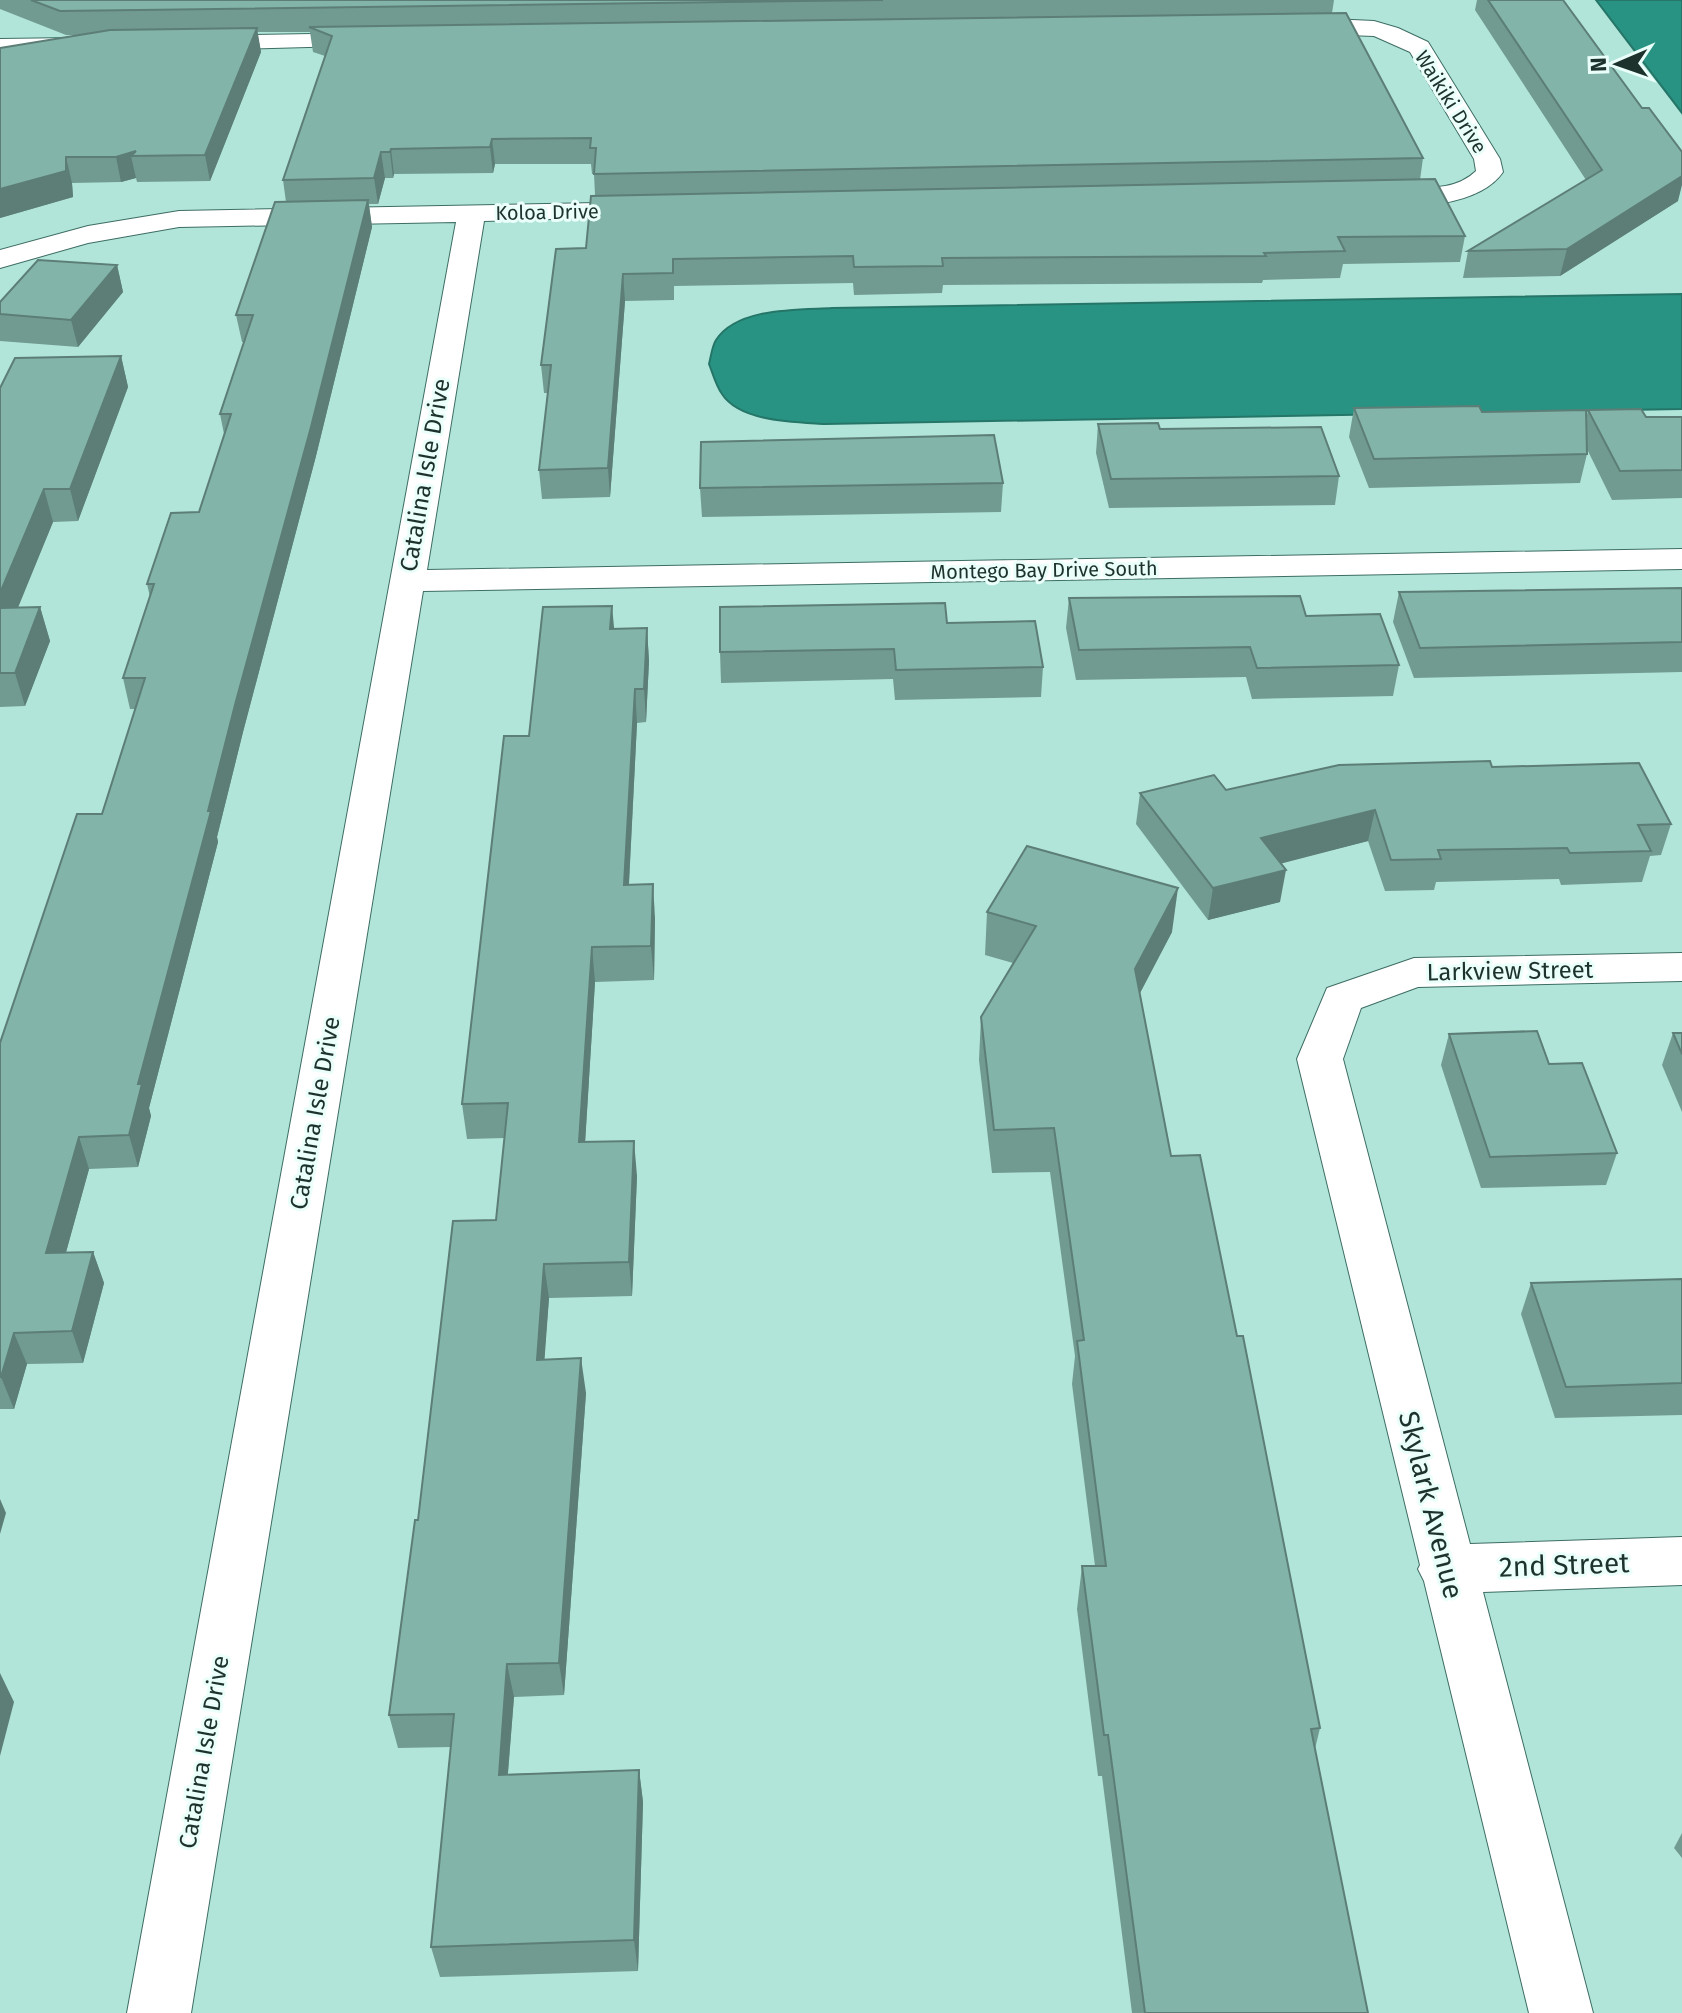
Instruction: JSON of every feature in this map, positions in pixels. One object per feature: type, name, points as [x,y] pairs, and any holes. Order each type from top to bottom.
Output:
[{"type":"street","name":"Waikiki Drive","points":[[1277,26],[1364,27],[1406,38],[1419,47],[1487,159],[1490,172],[1481,184],[1456,193],[1359,197]]},
{"type":"street","points":[[176,43],[399,40]]},
{"type":"street","points":[[0,46],[96,44]]},
{"type":"street","name":"Koloa Drive","points":[[0,259],[67,238],[131,224],[179,219],[677,210]]},
{"type":"street","name":"Catalina Isle Drive","points":[[159,2013],[471,214]]},
{"type":"street","name":"Montego Bay Drive South","points":[[407,581],[1682,559]]},
{"type":"street","name":"Larkview Street","points":[[1343,999],[1414,973],[1682,967]]},
{"type":"street","name":"Skylark Avenue","points":[[1343,999],[1320,1059],[1446,1569],[1561,2013]]},
{"type":"street","name":"2nd Street","points":[[1446,1569],[1682,1561]]},
{"type":"shaded area","points":[[1596,0],[1682,0],[1682,113]]},
{"type":"shaded area","points":[[1682,294],[1682,409],[825,424],[769,419],[741,410],[722,394],[709,364],[715,342],[726,329],[753,316],[786,310]]},
{"type":"building","points":[[31,0],[883,0],[60,11]]},
{"type":"building","points":[[1488,0],[1563,0],[1642,108],[1649,108],[1682,152],[1682,176],[1567,249],[1468,251],[1602,170]]},
{"type":"building","points":[[1346,13],[1423,158],[594,174],[596,148],[590,148],[591,138],[492,139],[490,147],[391,149],[390,152],[381,152],[374,178],[283,180],[332,36],[309,27]]},
{"type":"building","points":[[257,28],[205,155],[131,156],[136,151],[116,157],[66,157],[66,171],[0,189],[0,48],[110,30]]},
{"type":"building","points":[[1435,179],[1465,236],[1338,237],[1345,251],[1264,253],[1266,256],[942,258],[943,266],[854,267],[853,256],[673,259],[673,273],[623,274],[608,468],[539,470],[551,365],[541,365],[556,249],[586,248],[591,196]]},
{"type":"building","points":[[368,200],[138,1084],[142,1084],[129,1135],[79,1137],[46,1253],[93,1252],[72,1331],[14,1333],[0,1377],[0,1043],[77,814],[102,814],[145,678],[123,678],[154,584],[147,584],[171,513],[199,512],[231,414],[220,414],[253,315],[236,315],[275,202]]},
{"type":"building","points":[[38,260],[117,265],[71,320],[0,314],[0,302]]},
{"type":"building","points":[[121,356],[70,489],[44,489],[0,593],[0,388],[15,358]]},
{"type":"building","points":[[1479,406],[1482,412],[1586,410],[1587,454],[1374,459],[1354,408]]},
{"type":"building","points":[[1641,409],[1646,417],[1682,417],[1682,470],[1620,471],[1588,410]]},
{"type":"building","points":[[1158,423],[1160,429],[1321,427],[1339,476],[1111,479],[1098,424]]},
{"type":"building","points":[[994,435],[1003,483],[700,488],[701,442]]},
{"type":"building","points":[[1682,588],[1682,642],[1420,648],[1399,592]]},
{"type":"building","points":[[1300,596],[1306,616],[1380,614],[1399,665],[1257,668],[1250,647],[1079,650],[1069,598]]},
{"type":"building","points":[[945,603],[947,623],[1035,621],[1043,667],[896,670],[894,649],[720,652],[720,607]]},
{"type":"building","points":[[612,606],[610,629],[647,628],[644,689],[635,689],[624,885],[653,884],[651,946],[592,947],[579,1142],[634,1141],[629,1262],[544,1264],[537,1360],[581,1358],[559,1663],[507,1664],[499,1775],[639,1770],[634,1940],[431,1947],[454,1714],[389,1715],[415,1520],[418,1520],[453,1221],[496,1220],[508,1103],[462,1104],[504,736],[529,736],[543,607]]},
{"type":"building","points":[[40,607],[15,673],[0,673],[0,608]]},
{"type":"building","points":[[1490,761],[1492,767],[1639,763],[1671,824],[1638,825],[1651,851],[1570,853],[1567,848],[1438,850],[1441,859],[1391,860],[1375,810],[1261,838],[1286,870],[1213,888],[1140,793],[1214,775],[1226,790],[1339,765]]},
{"type":"building","points":[[1027,846],[1178,888],[1135,969],[1171,1156],[1200,1155],[1237,1336],[1243,1336],[1320,1728],[1311,1729],[1368,2013],[1145,2013],[1082,1566],[1106,1566],[1077,1341],[1084,1340],[1054,1128],[994,1130],[981,1017],[1036,926],[987,912]]},
{"type":"building","points":[[1537,1031],[1549,1064],[1582,1063],[1617,1153],[1490,1157],[1449,1034]]},
{"type":"building","points":[[1673,1033],[1682,1033],[1682,1054]]},
{"type":"building","points":[[1682,1279],[1682,1383],[1566,1387],[1531,1283]]}]
